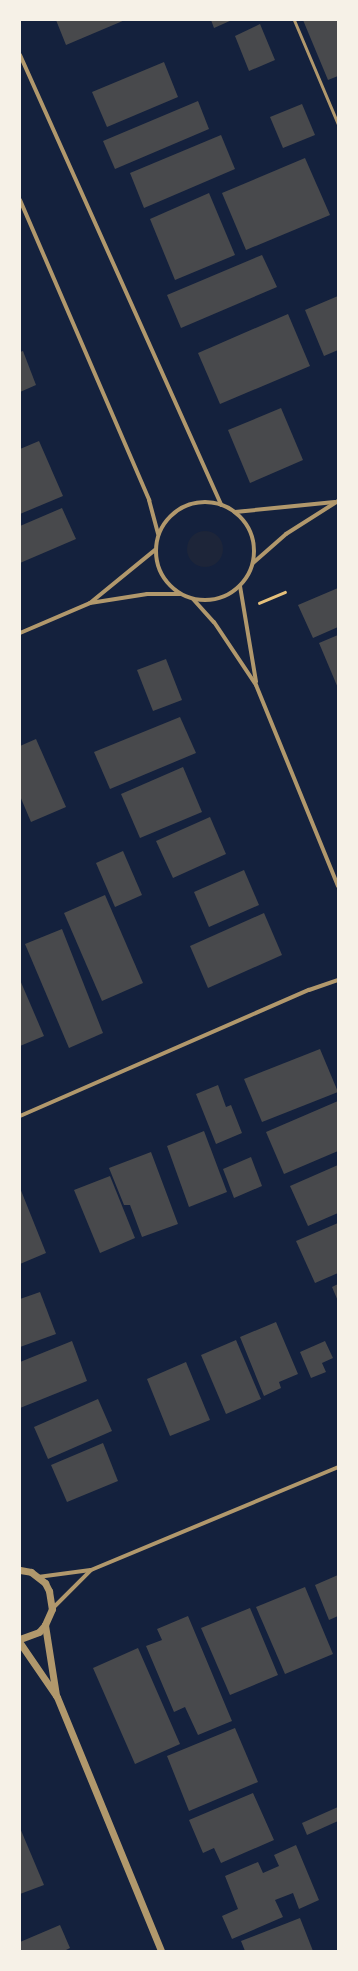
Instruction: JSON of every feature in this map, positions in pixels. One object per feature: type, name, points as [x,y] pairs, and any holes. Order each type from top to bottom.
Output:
[{"type":"street","points":[[20,55],[221,505]]},
{"type":"street","points":[[20,200],[149,500],[158,534]]},
{"type":"street","points":[[196,502],[209,502],[221,505],[235,512],[245,522],[251,535],[254,549],[253,563],[248,575],[240,586],[231,594],[219,599],[193,599],[180,594],[167,583],[158,567],[155,550],[158,534],[164,522],[173,513],[184,506],[196,502]]},
{"type":"street","points":[[235,512],[338,502]]},
{"type":"street","points":[[253,563],[286,534],[338,502]]},
{"type":"street","points":[[90,603],[155,550]]},
{"type":"street","points":[[240,586],[256,684]]},
{"type":"street","points":[[20,633],[90,603],[147,594],[180,594]]},
{"type":"street","points":[[193,599],[214,622],[256,684],[338,886]]},
{"type":"street","points":[[20,1116],[309,990],[338,980]]},
{"type":"street","points":[[38,1577],[91,1570],[338,1467]]},
{"type":"street","points":[[21,1569],[38,1577],[49,1591],[52,1609]]},
{"type":"street","points":[[20,1640],[39,1632],[45,1625],[52,1609],[91,1570]]},
{"type":"street","points":[[45,1625],[57,1697]]},
{"type":"street","points":[[20,1643],[57,1697],[161,1951]]},
{"type":"lane","points":[[294,20],[338,124]]},
{"type":"path","points":[[244,610],[285,592]]},
{"type":"shaded area","points":[[209,531],[218,536],[222,542],[222,556],[218,562],[209,567],[201,567],[192,562],[188,556],[187,545],[192,536],[198,532]]},
{"type":"building","points":[[56,20],[125,20],[66,45]]},
{"type":"building","points":[[211,20],[232,20],[214,28]]},
{"type":"building","points":[[303,20],[338,20],[338,76],[328,80]]},
{"type":"building","points":[[260,24],[275,60],[249,71],[235,36]]},
{"type":"building","points":[[164,62],[178,97],[107,127],[92,92]]},
{"type":"building","points":[[198,101],[209,129],[115,169],[103,141]]},
{"type":"building","points":[[302,104],[315,135],[283,148],[270,117]]},
{"type":"building","points":[[221,135],[235,169],[144,208],[130,173]]},
{"type":"building","points":[[305,158],[330,215],[246,250],[222,193]]},
{"type":"building","points":[[209,193],[235,255],[175,280],[150,219]]},
{"type":"building","points":[[262,255],[277,287],[181,328],[167,295]]},
{"type":"building","points":[[338,296],[338,350],[324,356],[305,310]]},
{"type":"building","points":[[288,314],[310,366],[220,404],[198,353]]},
{"type":"building","points":[[23,351],[36,385],[20,392],[20,352]]},
{"type":"building","points":[[281,408],[303,460],[250,483],[228,430]]},
{"type":"building","points":[[39,441],[63,496],[20,514],[20,449]]},
{"type":"building","points":[[62,508],[76,539],[20,563],[20,526]]},
{"type":"building","points":[[338,588],[338,627],[313,638],[298,605]]},
{"type":"building","points":[[338,635],[338,688],[319,643]]},
{"type":"building","points":[[166,659],[182,700],[153,711],[137,670]]},
{"type":"building","points":[[180,717],[196,753],[110,789],[94,752]]},
{"type":"building","points":[[36,739],[66,807],[31,822],[20,796],[20,746]]},
{"type":"building","points":[[183,767],[202,812],[140,838],[121,794]]},
{"type":"building","points":[[210,817],[226,854],[173,878],[156,841]]},
{"type":"building","points":[[123,851],[142,895],[115,907],[96,863]]},
{"type":"building","points":[[244,870],[259,905],[209,927],[194,892]]},
{"type":"building","points":[[105,895],[143,983],[102,1001],[64,913]]},
{"type":"building","points":[[264,913],[282,955],[208,988],[190,946]]},
{"type":"building","points":[[62,929],[103,1033],[69,1048],[25,944]]},
{"type":"building","points":[[20,980],[44,1036],[20,1046]]},
{"type":"building","points":[[320,1049],[338,1092],[262,1122],[244,1079]]},
{"type":"building","points":[[218,1085],[226,1107],[231,1105],[242,1133],[216,1144],[196,1094]]},
{"type":"building","points":[[338,1101],[338,1151],[284,1174],[266,1132]]},
{"type":"building","points":[[204,1131],[227,1192],[189,1207],[167,1146]]},
{"type":"building","points":[[151,1152],[178,1224],[142,1237],[130,1205],[124,1205],[109,1168]]},
{"type":"building","points":[[251,1157],[262,1186],[234,1198],[223,1169]]},
{"type":"building","points":[[338,1165],[338,1213],[308,1226],[290,1186]]},
{"type":"building","points":[[110,1176],[135,1238],[100,1253],[74,1190]]},
{"type":"building","points":[[20,1188],[46,1253],[20,1264]]},
{"type":"building","points":[[338,1223],[338,1273],[315,1283],[296,1241]]},
{"type":"building","points":[[338,1284],[338,1301],[332,1287]]},
{"type":"building","points":[[40,1292],[56,1334],[20,1347],[20,1299]]},
{"type":"building","points":[[276,1322],[298,1374],[279,1382],[281,1388],[264,1396],[240,1337]]},
{"type":"building","points":[[236,1340],[261,1399],[226,1414],[201,1355]]},
{"type":"building","points":[[72,1341],[87,1381],[20,1408],[20,1362]]},
{"type":"building","points":[[325,1341],[333,1358],[322,1363],[326,1372],[311,1378],[300,1352]]},
{"type":"building","points":[[186,1362],[210,1420],[170,1436],[147,1379]]},
{"type":"building","points":[[98,1399],[112,1431],[48,1459],[34,1427]]},
{"type":"building","points":[[103,1443],[118,1481],[67,1502],[51,1465]]},
{"type":"building","points":[[338,1575],[338,1616],[329,1620],[315,1585]]},
{"type":"building","points":[[305,1587],[333,1654],[285,1674],[256,1607]]},
{"type":"building","points":[[250,1608],[278,1675],[230,1695],[201,1628]]},
{"type":"building","points":[[188,1616],[232,1721],[198,1735],[185,1707],[174,1712],[146,1646],[162,1640],[157,1629]]},
{"type":"building","points":[[138,1648],[180,1744],[135,1764],[93,1668]]},
{"type":"building","points":[[235,1728],[258,1782],[189,1811],[167,1756]]},
{"type":"building","points":[[253,1793],[274,1840],[221,1863],[214,1848],[203,1853],[189,1820]]},
{"type":"building","points":[[338,1807],[338,1821],[307,1835],[302,1823]]},
{"type":"building","points":[[20,1828],[44,1885],[20,1894]]},
{"type":"building","points":[[296,1845],[319,1900],[299,1909],[293,1893],[275,1900],[283,1917],[232,1939],[222,1916],[238,1909],[225,1876],[258,1862],[263,1873],[279,1866],[274,1855]]},
{"type":"building","points":[[300,1918],[313,1951],[245,1951],[241,1941]]},
{"type":"building","points":[[60,1925],[70,1948],[64,1951],[20,1951],[20,1942]]}]
